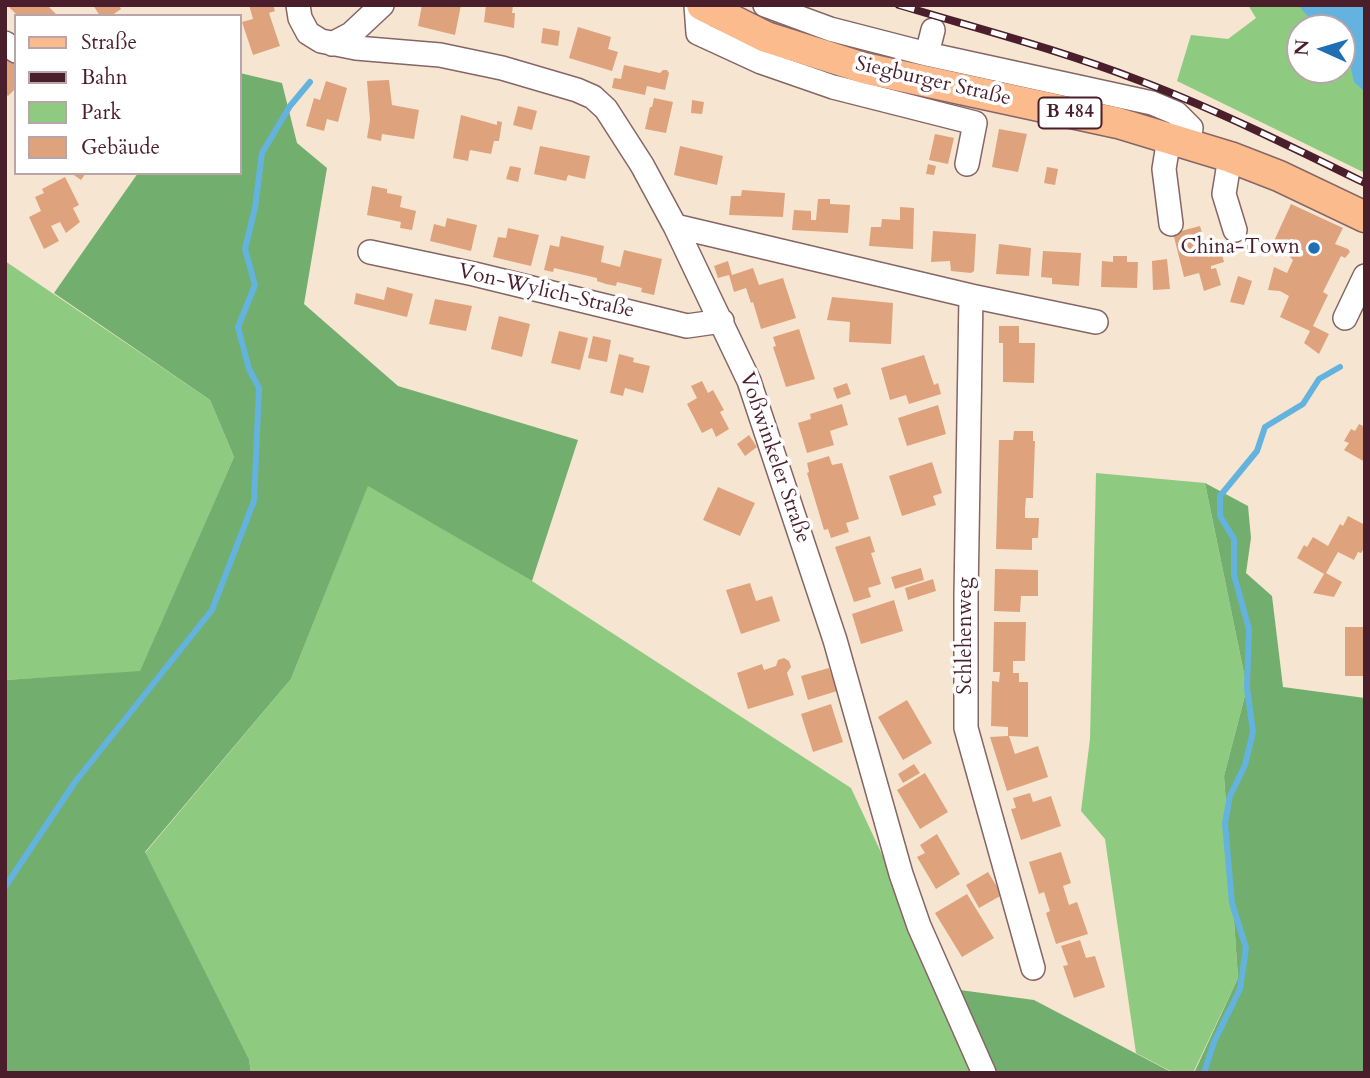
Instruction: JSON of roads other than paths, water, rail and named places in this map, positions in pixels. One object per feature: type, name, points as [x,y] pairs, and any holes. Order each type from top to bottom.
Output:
[{"type":"main road","name":"Siegburger Straße","points":[[702,5],[766,37],[864,68],[1118,123],[1230,157],[1279,176],[1365,218]]},
{"type":"street","points":[[298,5],[300,19],[308,33],[332,44],[351,34],[382,5]]},
{"type":"street","points":[[696,5],[698,33],[761,62],[833,87],[975,123],[967,164]]},
{"type":"street","points":[[765,5],[830,30],[1152,103],[1177,113],[1191,128],[1179,141],[1164,169],[1171,224]]},
{"type":"street","points":[[927,54],[933,30]]},
{"type":"street","name":"Voßwinkeler Straße","points":[[332,44],[440,55],[502,68],[593,97],[606,109],[642,165],[675,226],[749,380],[835,640],[897,863],[914,914],[984,1073]]},
{"type":"street","points":[[1230,157],[1224,194],[1235,230]]},
{"type":"street","points":[[675,226],[971,296],[1096,322]]},
{"type":"street","name":"Von-Wylich-Straße","points":[[370,251],[687,326],[722,321]]},
{"type":"street","points":[[1345,318],[1365,276]]},
{"type":"street","name":"Schlehenweg","points":[[971,296],[966,728],[1033,968]]},
{"type":"water","points":[[1298,5],[1365,7],[1365,92],[1356,84],[1356,14],[1306,14]]},
{"type":"waterway","points":[[5,887],[75,782],[212,610],[254,501],[259,388],[249,369],[238,327],[255,285],[245,249],[255,208],[262,153],[290,106],[310,82]]},
{"type":"waterway","points":[[1204,1073],[1214,1042],[1240,989],[1246,948],[1232,903],[1225,823],[1230,796],[1245,765],[1253,732],[1247,688],[1249,629],[1234,575],[1234,539],[1220,516],[1220,496],[1257,451],[1265,427],[1303,404],[1319,379],[1340,367]]},
{"type":"railway","points":[[899,5],[1049,49],[1167,91],[1365,183]]},
{"type":"place","name":"China-Town","points":[[1314,248]]}]
